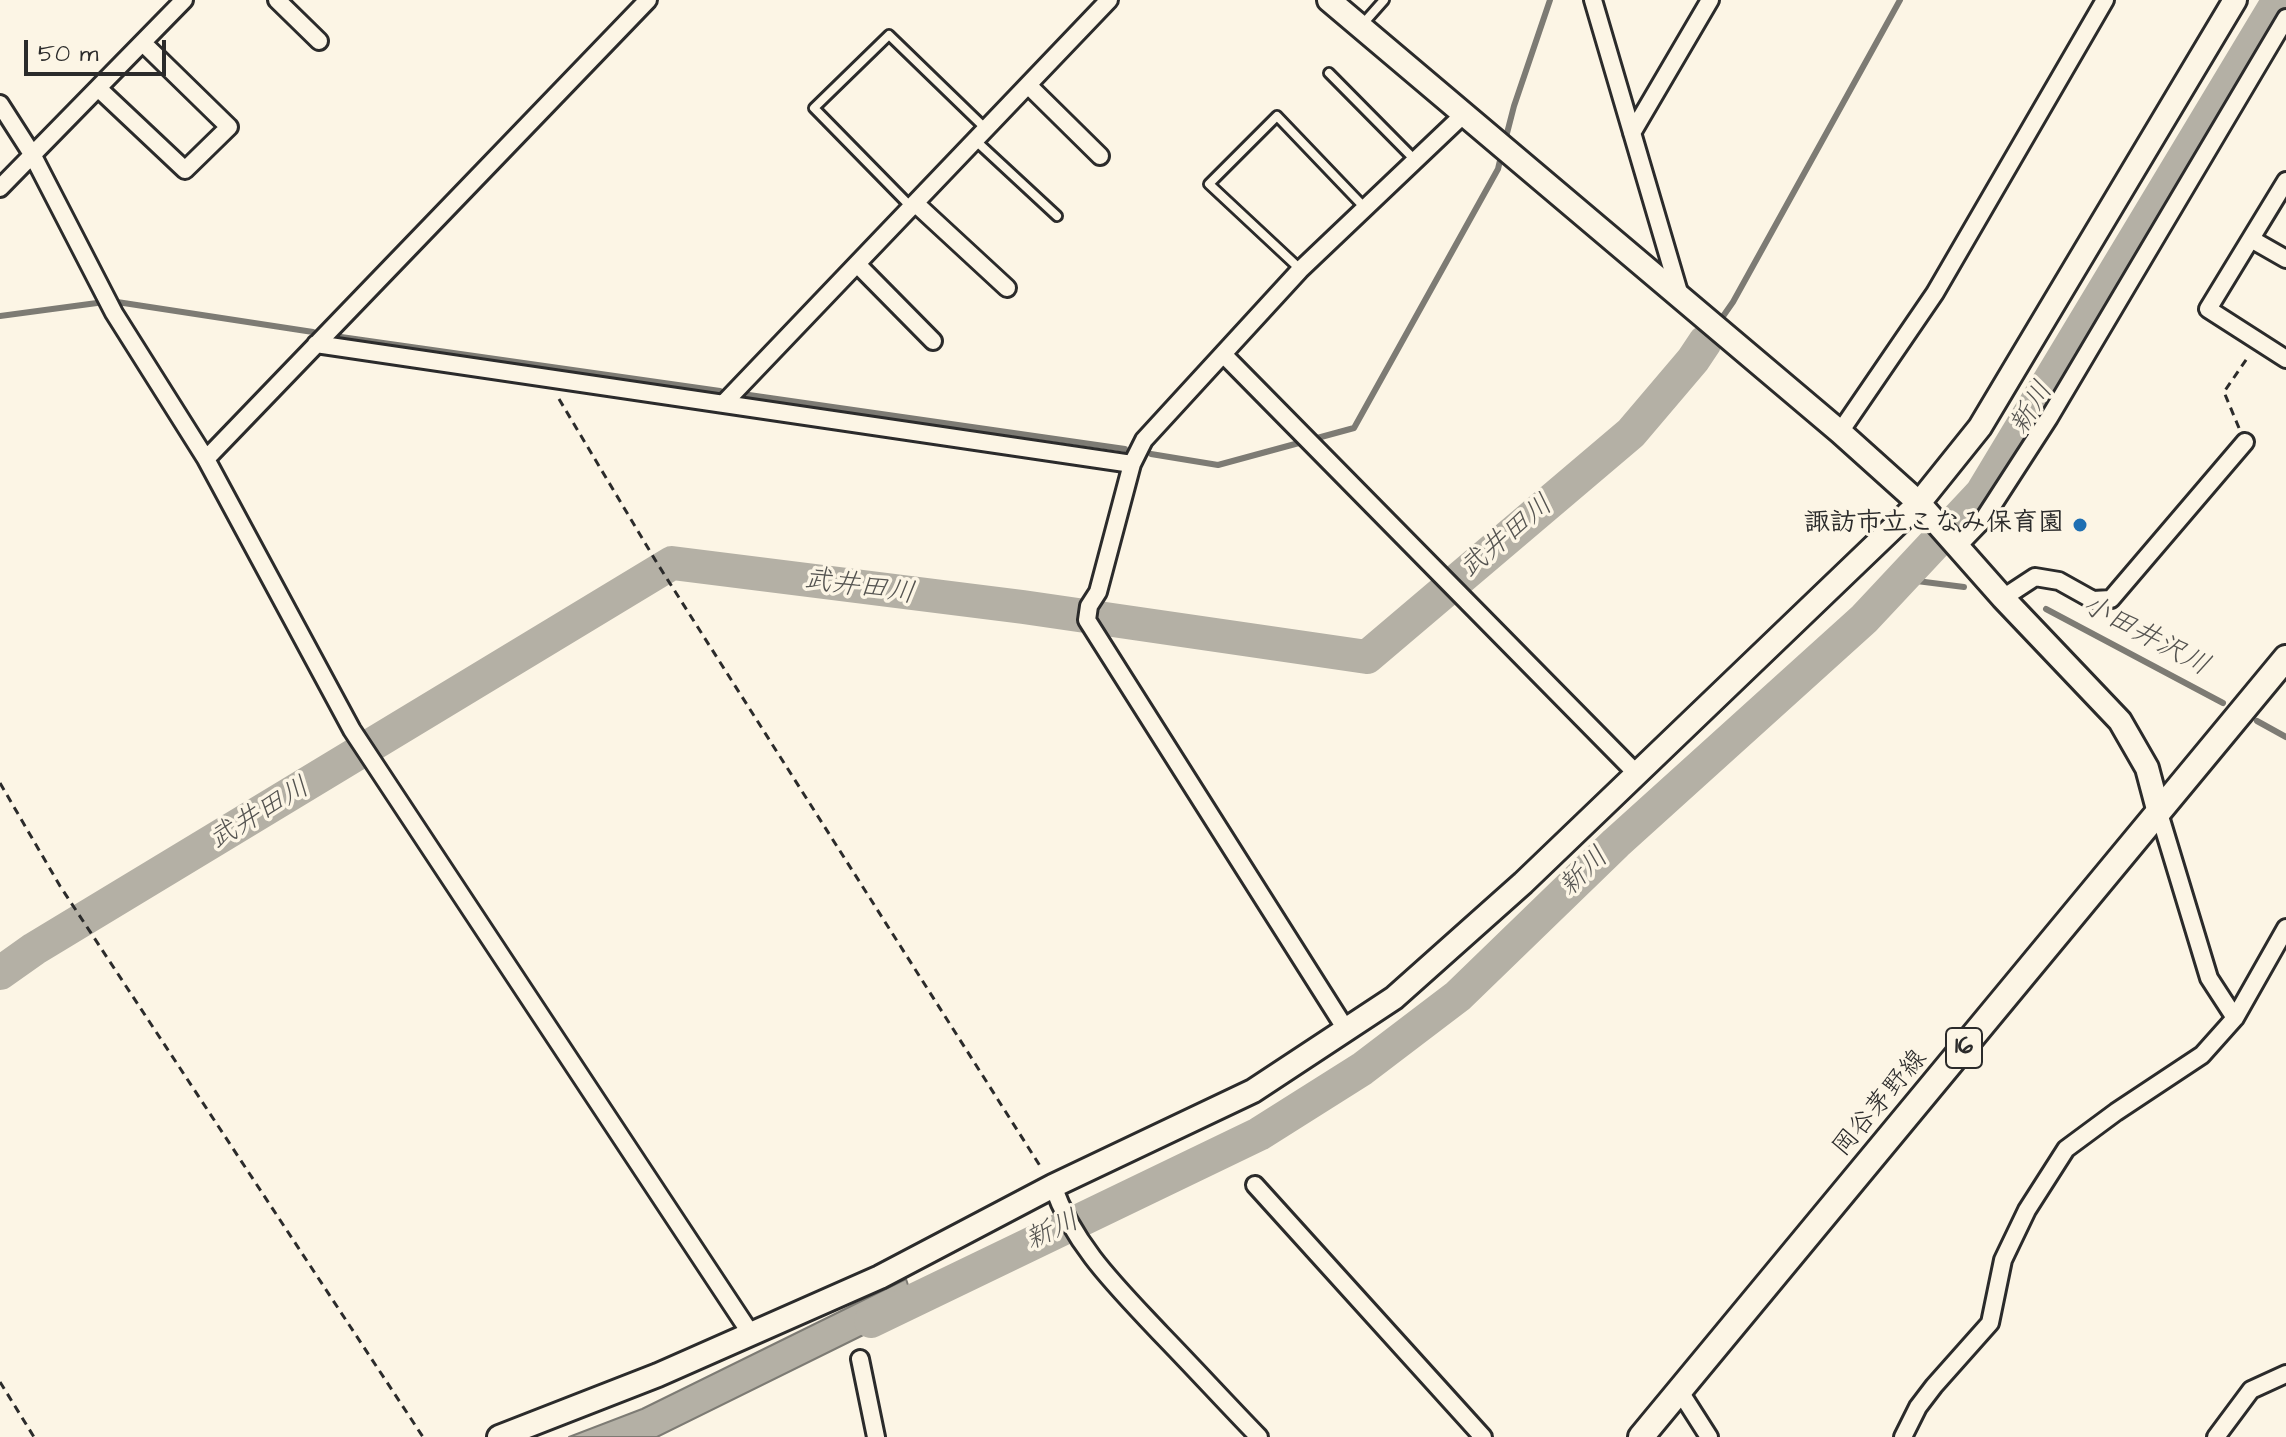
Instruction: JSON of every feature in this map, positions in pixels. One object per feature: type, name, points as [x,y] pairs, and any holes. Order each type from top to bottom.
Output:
[{"type":"main road","name":"岡谷茅野線","points":[[1641,1437],[2286,658]]},
{"type":"street","points":[[0,188],[184,0]]},
{"type":"street","points":[[277,0],[319,41]]},
{"type":"street","points":[[206,459],[648,0]]},
{"type":"street","points":[[723,404],[1109,0]]},
{"type":"street","points":[[1329,0],[1840,432],[1919,503],[2003,598],[2120,721],[2147,768],[2209,978],[2235,1018]]},
{"type":"street","points":[[1593,0],[1682,300]]},
{"type":"street","points":[[1632,133],[1710,0]]},
{"type":"street","points":[[1840,432],[1935,293],[2105,0]]},
{"type":"street","points":[[499,1437],[658,1375],[880,1277],[1053,1186],[1253,1091],[1394,998],[1523,883],[1919,503],[1980,427],[2235,0]]},
{"type":"street","points":[[1956,544],[1983,520],[2049,418],[2286,18]]},
{"type":"street","points":[[99,89],[185,170],[229,127],[143,43]]},
{"type":"street","points":[[1028,85],[1100,156]]},
{"type":"street","points":[[0,104],[32,154],[114,313],[206,459],[352,730],[751,1334]]},
{"type":"street","points":[[1347,1031],[1088,613],[1098,592],[1132,464],[1144,440],[1300,270],[1463,115]]},
{"type":"street","points":[[2286,181],[2208,309],[2286,359]]},
{"type":"street","points":[[913,205],[1007,288]]},
{"type":"street","points":[[2251,239],[2286,259]]},
{"type":"street","points":[[857,264],[933,341]]},
{"type":"street","points":[[316,344],[1132,464]]},
{"type":"street","points":[[1224,355],[1636,773]]},
{"type":"street","points":[[2003,598],[2035,577],[2059,581],[2093,600],[2111,599],[2245,442]]},
{"type":"street","points":[[1903,1437],[1918,1407],[1990,1323],[2003,1260],[2027,1210],[2066,1149],[2202,1055],[2235,1018],[2286,928]]},
{"type":"street","points":[[1255,1185],[1483,1437]]},
{"type":"street","points":[[1053,1186],[1061,1210],[1078,1240],[1118,1289],[1259,1437]]},
{"type":"street","points":[[860,1359],[876,1437]]},
{"type":"street","points":[[2216,1437],[2251,1390],[2286,1374]]},
{"type":"street","points":[[1679,1390],[1709,1437]]},
{"type":"lane","points":[[1360,26],[1384,0]]},
{"type":"lane","points":[[913,205],[814,108],[889,35],[1057,216]]},
{"type":"lane","points":[[1329,73],[1416,160]]},
{"type":"lane","points":[[1300,270],[1209,184],[1277,116],[1365,208]]},
{"type":"path","points":[[2245,442],[2224,392],[2258,342]]},
{"type":"path","points":[[547,379],[657,563],[1053,1186]]},
{"type":"path","points":[[0,783],[60,886],[423,1437]]},
{"type":"path","points":[[0,1382],[34,1437]]},
{"type":"shaded area","points":[[906,1279],[916,1309],[657,1437],[569,1437],[642,1409]]},
{"type":"waterway","points":[[1505,141],[1550,0]]},
{"type":"waterway","points":[[1705,342],[1733,302],[1900,0]]},
{"type":"waterway","name":"新川","points":[[871,1321],[1259,1134],[1362,1069],[1458,996],[1616,843],[1864,619],[1982,493],[2279,0]]},
{"type":"waterway","points":[[1151,454],[1218,465],[1354,428],[1498,169],[1502,152]]},
{"type":"waterway","points":[[117,302],[313,332]]},
{"type":"waterway","points":[[0,316],[97,303]]},
{"type":"waterway","points":[[341,337],[720,391]]},
{"type":"waterway","name":"武井田川","points":[[0,973],[34,949],[672,563],[1023,607],[1367,657],[1631,433],[1705,342]]},
{"type":"waterway","points":[[749,395],[1125,449]]},
{"type":"waterway","name":"小田井沢川","points":[[1901,579],[1964,587]]},
{"type":"waterway","name":"小田井沢川","points":[[2046,609],[2223,703]]},
{"type":"waterway","name":"小田井沢川","points":[[2257,721],[2286,737]]},
{"type":"place","name":"諏訪市立こなみ保育園","points":[[2080,525]]}]
